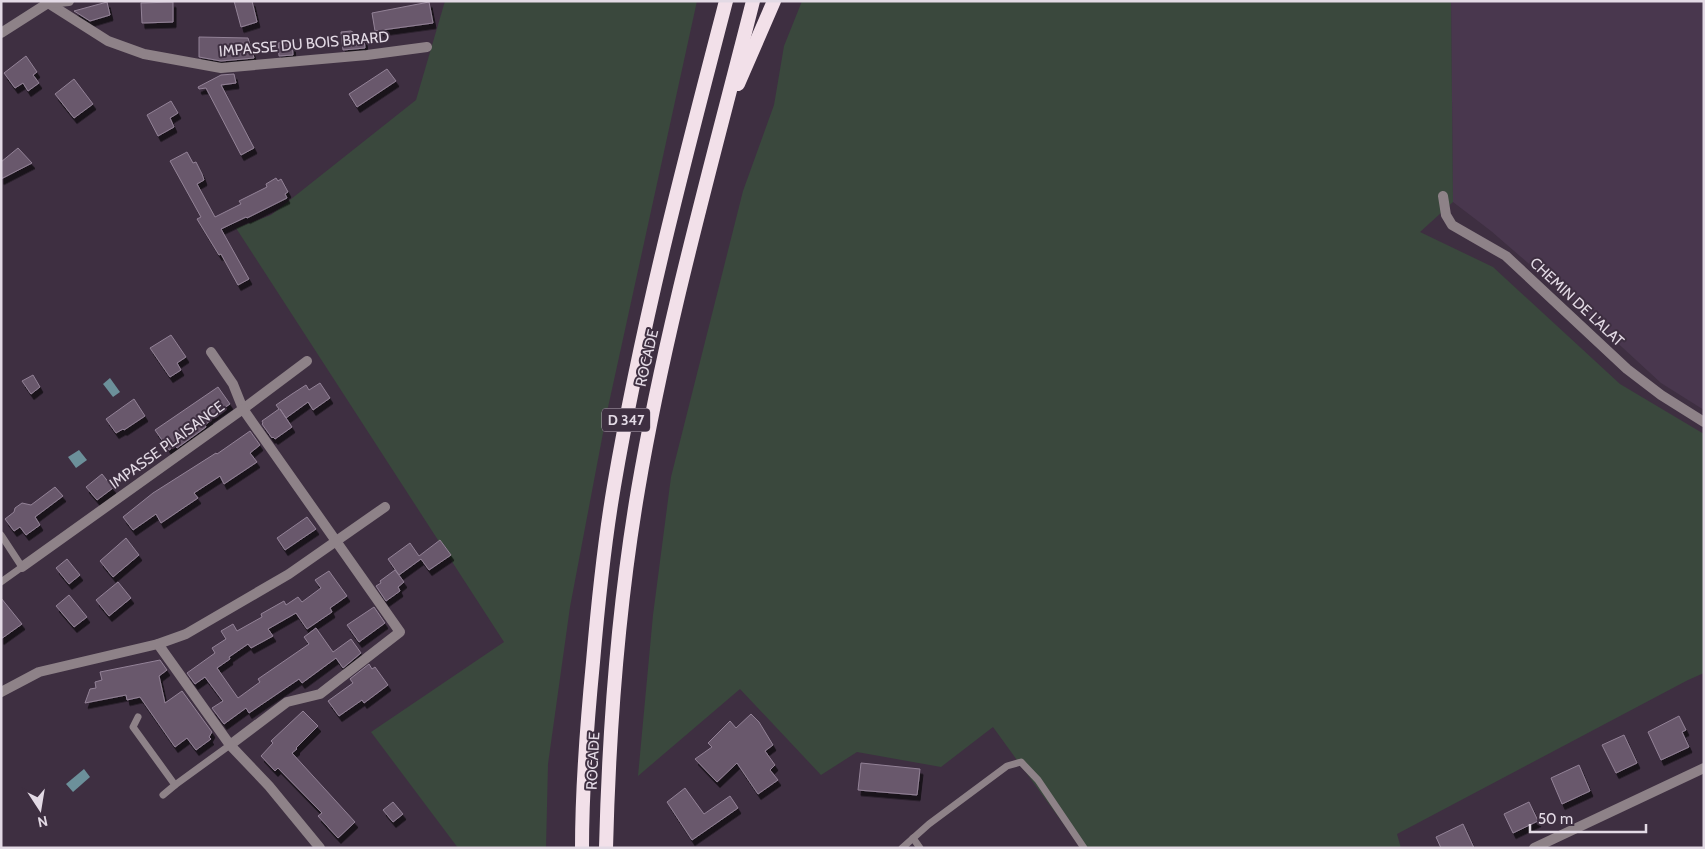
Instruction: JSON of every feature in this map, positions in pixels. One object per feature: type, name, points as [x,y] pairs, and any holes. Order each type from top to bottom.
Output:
[{"type":"highway","name":"D 347","points":[[582,848],[582,799],[589,708],[597,618],[613,489],[629,401],[658,266],[726,1]]},
{"type":"highway","name":"ROCADE","points":[[606,848],[615,672],[631,532],[645,447],[662,364],[753,1]]},
{"type":"highway","points":[[721,124],[774,1]]},
{"type":"street","points":[[1,33],[46,2],[69,1]]},
{"type":"street","name":"IMPASSE DU BOIS BRARD","points":[[46,2],[108,41],[144,54],[221,68],[367,55],[427,47]]},
{"type":"street","name":"CHEMIN DE L'ALAT","points":[[1443,196],[1446,215],[1452,225],[1506,256],[1627,369],[1661,395],[1704,422]]},
{"type":"street","points":[[211,352],[233,384],[243,409],[307,361]]},
{"type":"street","name":"IMPASSE PLAISANCE","points":[[22,567],[243,409],[400,632],[320,694],[287,702],[230,745]]},
{"type":"street","points":[[1,692],[39,672],[158,644],[186,634],[289,574],[385,507]]},
{"type":"street","points":[[158,644],[230,745],[269,786],[320,848]]},
{"type":"street","points":[[1534,848],[1704,768]]},
{"type":"lane","points":[[1,536],[22,567]]},
{"type":"lane","name":"IMPASSE PLAISANCE","points":[[1,582],[22,567]]},
{"type":"lane","points":[[138,717],[132,727],[175,785]]},
{"type":"lane","points":[[163,795],[230,745]]},
{"type":"lane","points":[[902,848],[929,824],[1007,766],[1021,762],[1038,780],[1084,848]]},
{"type":"lane","points":[[913,838],[920,848]]},
{"type":"shaded area","points":[[445,1],[697,1],[607,412],[570,607],[548,764],[546,848],[458,848],[371,732],[504,642],[236,228],[271,215],[416,100]]},
{"type":"shaded area","points":[[802,1],[1451,1],[1453,202],[1420,232],[1493,267],[1620,384],[1704,434],[1704,673],[1397,834],[1401,848],[1081,848],[993,727],[941,767],[857,752],[821,775],[740,689],[638,776],[653,615],[671,477],[743,191],[774,105],[784,46]]},
{"type":"shaded area","points":[[1451,1],[1704,1],[1704,410],[1661,383],[1572,301],[1491,231],[1453,202]]},
{"type":"shaded area","points":[[110,378],[120,392],[113,397],[103,384]]},
{"type":"shaded area","points":[[79,450],[87,460],[76,468],[68,457]]},
{"type":"shaded area","points":[[84,769],[90,777],[73,792],[66,784]]},
{"type":"building","points":[[234,1],[252,1],[257,22],[241,27]]},
{"type":"building","points":[[107,2],[110,15],[90,21],[74,11]]},
{"type":"building","points":[[173,2],[173,22],[142,23],[141,3]]},
{"type":"building","points":[[429,2],[433,23],[375,31],[372,13]]},
{"type":"building","points":[[351,31],[364,39],[365,48],[343,50],[341,32]]},
{"type":"building","points":[[199,37],[248,38],[254,58],[221,61],[199,57]]},
{"type":"building","points":[[292,41],[293,55],[279,56],[278,43]]},
{"type":"building","points":[[26,56],[37,72],[33,75],[39,83],[28,91],[23,83],[15,88],[4,73]]},
{"type":"building","points":[[387,69],[396,81],[357,107],[349,94]]},
{"type":"building","points":[[234,74],[236,83],[221,85],[254,148],[241,155],[206,88],[199,89],[198,87],[221,75]]},
{"type":"building","points":[[74,79],[93,104],[74,118],[55,94]]},
{"type":"building","points":[[171,101],[178,113],[170,118],[174,127],[158,136],[147,115]]},
{"type":"building","points":[[18,148],[32,163],[1,179],[1,162]]},
{"type":"building","points":[[187,152],[193,163],[196,162],[202,174],[204,180],[197,184],[215,217],[241,204],[239,201],[267,187],[266,184],[276,178],[278,181],[281,179],[288,192],[285,194],[287,198],[221,229],[249,279],[238,285],[221,254],[219,255],[197,219],[201,217],[170,161]]},
{"type":"building","points":[[171,335],[186,357],[177,363],[181,370],[170,377],[150,348]]},
{"type":"building","points":[[33,375],[40,387],[31,394],[22,381]]},
{"type":"building","points":[[320,383],[330,398],[313,410],[308,402],[286,418],[292,427],[275,439],[272,438],[262,424],[262,421],[279,409],[276,405],[292,394],[306,385],[309,390]]},
{"type":"building","points":[[218,387],[230,404],[209,418],[211,420],[205,425],[206,427],[177,448],[175,446],[169,450],[155,430]]},
{"type":"building","points":[[134,399],[145,416],[116,433],[106,419]]},
{"type":"building","points":[[250,431],[260,445],[250,453],[257,462],[224,484],[220,476],[194,493],[198,498],[161,523],[156,514],[133,530],[123,517],[153,493],[217,454]]},
{"type":"building","points":[[102,474],[113,488],[97,500],[86,487]]},
{"type":"building","points":[[55,487],[63,496],[35,517],[40,525],[26,535],[20,527],[14,531],[5,519],[14,512],[15,508],[22,503],[31,505]]},
{"type":"building","points":[[307,517],[316,529],[285,550],[277,538]]},
{"type":"building","points":[[126,538],[139,555],[113,577],[100,561]]},
{"type":"building","points":[[440,540],[451,555],[429,570],[421,559],[399,575],[388,559],[410,543],[419,556]]},
{"type":"building","points":[[67,559],[80,575],[69,584],[56,568]]},
{"type":"building","points":[[395,570],[404,582],[398,587],[400,591],[386,601],[376,586]]},
{"type":"building","points":[[329,571],[347,596],[330,608],[332,612],[307,629],[296,613],[268,629],[273,636],[251,648],[248,644],[217,668],[238,698],[260,682],[258,679],[309,644],[304,637],[316,628],[333,652],[351,639],[361,653],[343,668],[336,658],[302,683],[299,679],[249,713],[246,708],[224,724],[212,708],[223,701],[205,677],[195,684],[187,673],[215,653],[212,648],[226,639],[221,631],[233,624],[237,631],[262,617],[261,614],[284,601],[286,605],[298,597],[302,602],[321,588],[315,580]]},
{"type":"building","points":[[118,582],[131,598],[109,616],[96,600]]},
{"type":"building","points":[[69,595],[87,617],[74,627],[56,606]]},
{"type":"building","points":[[1,598],[22,624],[1,639]]},
{"type":"building","points":[[374,607],[385,623],[359,642],[347,625]]},
{"type":"building","points":[[160,660],[167,670],[159,676],[165,703],[182,691],[212,732],[209,737],[211,739],[196,750],[187,738],[175,747],[140,697],[127,700],[126,695],[85,703],[90,689],[96,688],[95,682],[102,680],[100,672]]},
{"type":"building","points":[[369,664],[372,669],[375,667],[388,685],[364,703],[362,700],[339,716],[328,701],[353,683],[350,679]]},
{"type":"building","points":[[303,711],[318,726],[292,753],[355,822],[338,838],[318,816],[322,813],[278,768],[275,771],[261,756],[273,743],[271,741]]},
{"type":"building","points":[[751,714],[759,722],[773,745],[765,751],[775,765],[770,770],[778,780],[758,794],[737,763],[717,782],[695,759],[712,747],[708,743],[730,721],[736,728]]},
{"type":"building","points":[[1679,716],[1686,730],[1682,732],[1689,747],[1661,760],[1648,732]]},
{"type":"building","points":[[1624,735],[1637,763],[1616,773],[1602,745]]},
{"type":"building","points":[[861,763],[920,769],[917,795],[858,790]]},
{"type":"building","points":[[1579,765],[1590,791],[1562,804],[1551,778]]},
{"type":"building","points":[[685,788],[704,814],[730,796],[738,808],[692,840],[667,802]]},
{"type":"building","points":[[393,802],[403,814],[393,822],[383,810]]},
{"type":"building","points":[[1529,802],[1538,821],[1513,833],[1504,814]]},
{"type":"building","points":[[1463,824],[1474,848],[1441,848],[1436,837]]}]
